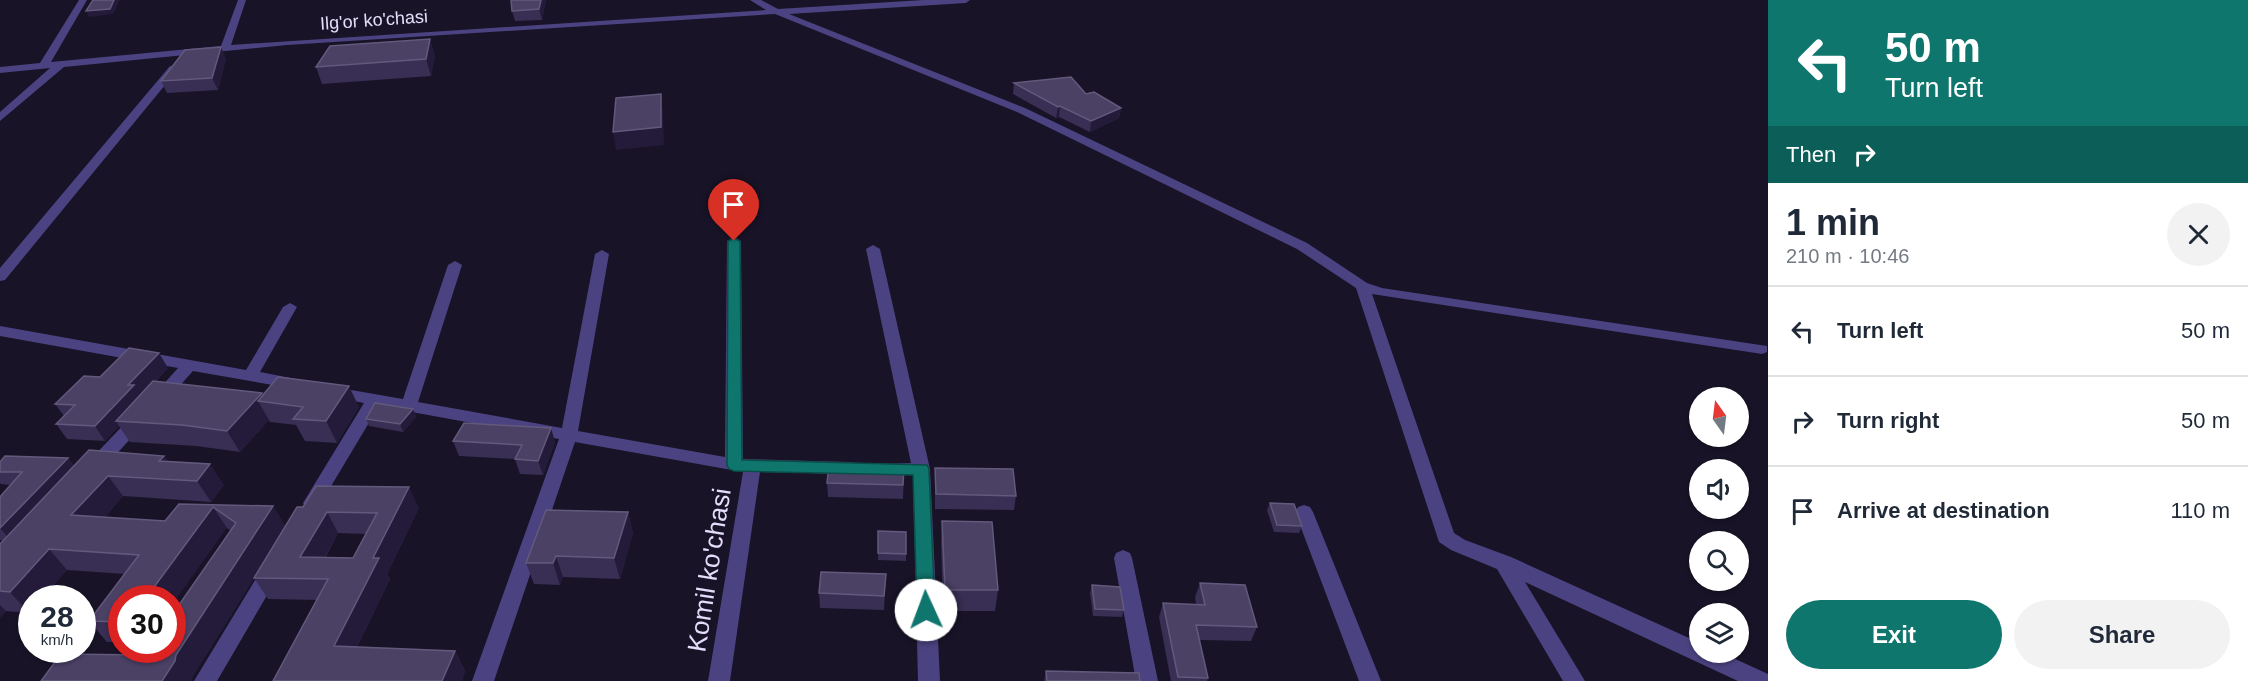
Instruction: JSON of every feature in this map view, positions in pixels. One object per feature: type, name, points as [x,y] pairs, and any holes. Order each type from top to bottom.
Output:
[{"type":"street","points":[[44,65],[83,0]]},
{"type":"street","points":[[225,48],[242,0]]},
{"type":"street","points":[[754,0],[777,12],[1021,110],[1302,246],[1362,286],[1380,292],[1762,349]]},
{"type":"street","name":"Ilg'or ko'chasi","points":[[0,70],[225,48],[966,0]]},
{"type":"street","points":[[0,277],[188,51]]},
{"type":"street","points":[[0,117],[62,63]]},
{"type":"street","name":"Komil ko'chasi","points":[[719,681],[743,466],[734,241]]},
{"type":"street","points":[[873,249],[921,469],[929,681]]},
{"type":"street","points":[[483,681],[569,434],[602,254]]},
{"type":"street","points":[[409,406],[455,265]]},
{"type":"street","points":[[1362,286],[1446,537],[1458,545],[1504,563],[1760,681]]},
{"type":"street","points":[[251,375],[290,307]]},
{"type":"street","points":[[0,331],[743,466],[921,469]]},
{"type":"street","points":[[79,484],[190,364]]},
{"type":"street","points":[[302,520],[374,400]]},
{"type":"street","points":[[1304,512],[1370,681]]},
{"type":"street","points":[[1124,558],[1147,681]]},
{"type":"street","points":[[205,681],[278,560]]},
{"type":"street","points":[[1504,563],[1574,681]]},
{"type":"building","points":[[93,0],[114,0],[110,9],[86,11]]},
{"type":"building","points":[[511,0],[541,0],[539,9],[512,11]]},
{"type":"building","points":[[430,39],[426,59],[316,67],[330,46]]},
{"type":"building","points":[[221,47],[212,78],[161,81],[185,50]]},
{"type":"building","points":[[1071,77],[1086,94],[1094,92],[1121,108],[1091,121],[1058,107],[1014,83]]},
{"type":"building","points":[[661,94],[661,127],[613,132],[616,98]]},
{"type":"building","points":[[129,348],[159,353],[128,385],[134,385],[95,426],[56,424],[75,405],[55,404],[84,376],[100,377]]},
{"type":"building","points":[[278,377],[349,386],[326,421],[293,419],[303,407],[258,401]]},
{"type":"building","points":[[153,381],[262,393],[227,431],[182,425],[116,421]]},
{"type":"building","points":[[375,403],[413,409],[400,424],[366,419]]},
{"type":"building","points":[[464,423],[551,428],[538,461],[515,459],[522,445],[453,441]]},
{"type":"building","points":[[89,450],[164,456],[159,461],[210,464],[197,481],[108,476],[71,515],[165,521],[179,504],[273,506],[186,640],[186,595],[236,523],[213,507],[156,585],[116,585],[139,555],[49,549],[10,592],[0,591],[0,544]]},
{"type":"building","points":[[5,456],[68,458],[0,528],[0,497],[22,472],[0,472],[0,462]]},
{"type":"building","points":[[829,465],[904,467],[903,485],[827,483]]},
{"type":"building","points":[[935,468],[1013,469],[1016,496],[936,494]]},
{"type":"building","points":[[316,486],[409,487],[373,558],[379,558],[334,646],[455,651],[442,681],[273,681],[328,579],[254,578],[297,507],[303,507]],"holes":[[[327,512],[377,513],[353,558],[300,557]]]},
{"type":"building","points":[[1270,503],[1294,504],[1302,526],[1277,525]]},
{"type":"building","points":[[546,510],[628,512],[614,558],[556,556],[553,563],[526,563]]},
{"type":"building","points":[[942,521],[992,522],[998,590],[945,590]]},
{"type":"building","points":[[878,531],[906,532],[906,554],[878,553]]},
{"type":"building","points":[[821,572],[886,574],[884,596],[819,593]]},
{"type":"building","points":[[1200,583],[1245,585],[1257,627],[1196,625],[1208,678],[1178,677],[1163,603],[1205,605]]},
{"type":"building","points":[[1092,585],[1120,587],[1124,610],[1095,609]]},
{"type":"building","points":[[108,596],[108,622],[96,621],[96,612]]},
{"type":"building","points":[[96,654],[108,655],[108,663],[174,663],[162,681],[41,681],[54,663],[96,663]]},
{"type":"building","points":[[1046,671],[1139,673],[1140,681],[1047,681]]},
{"type":"route","points":[[734,241],[734,465],[921,469],[926,610]]}]
